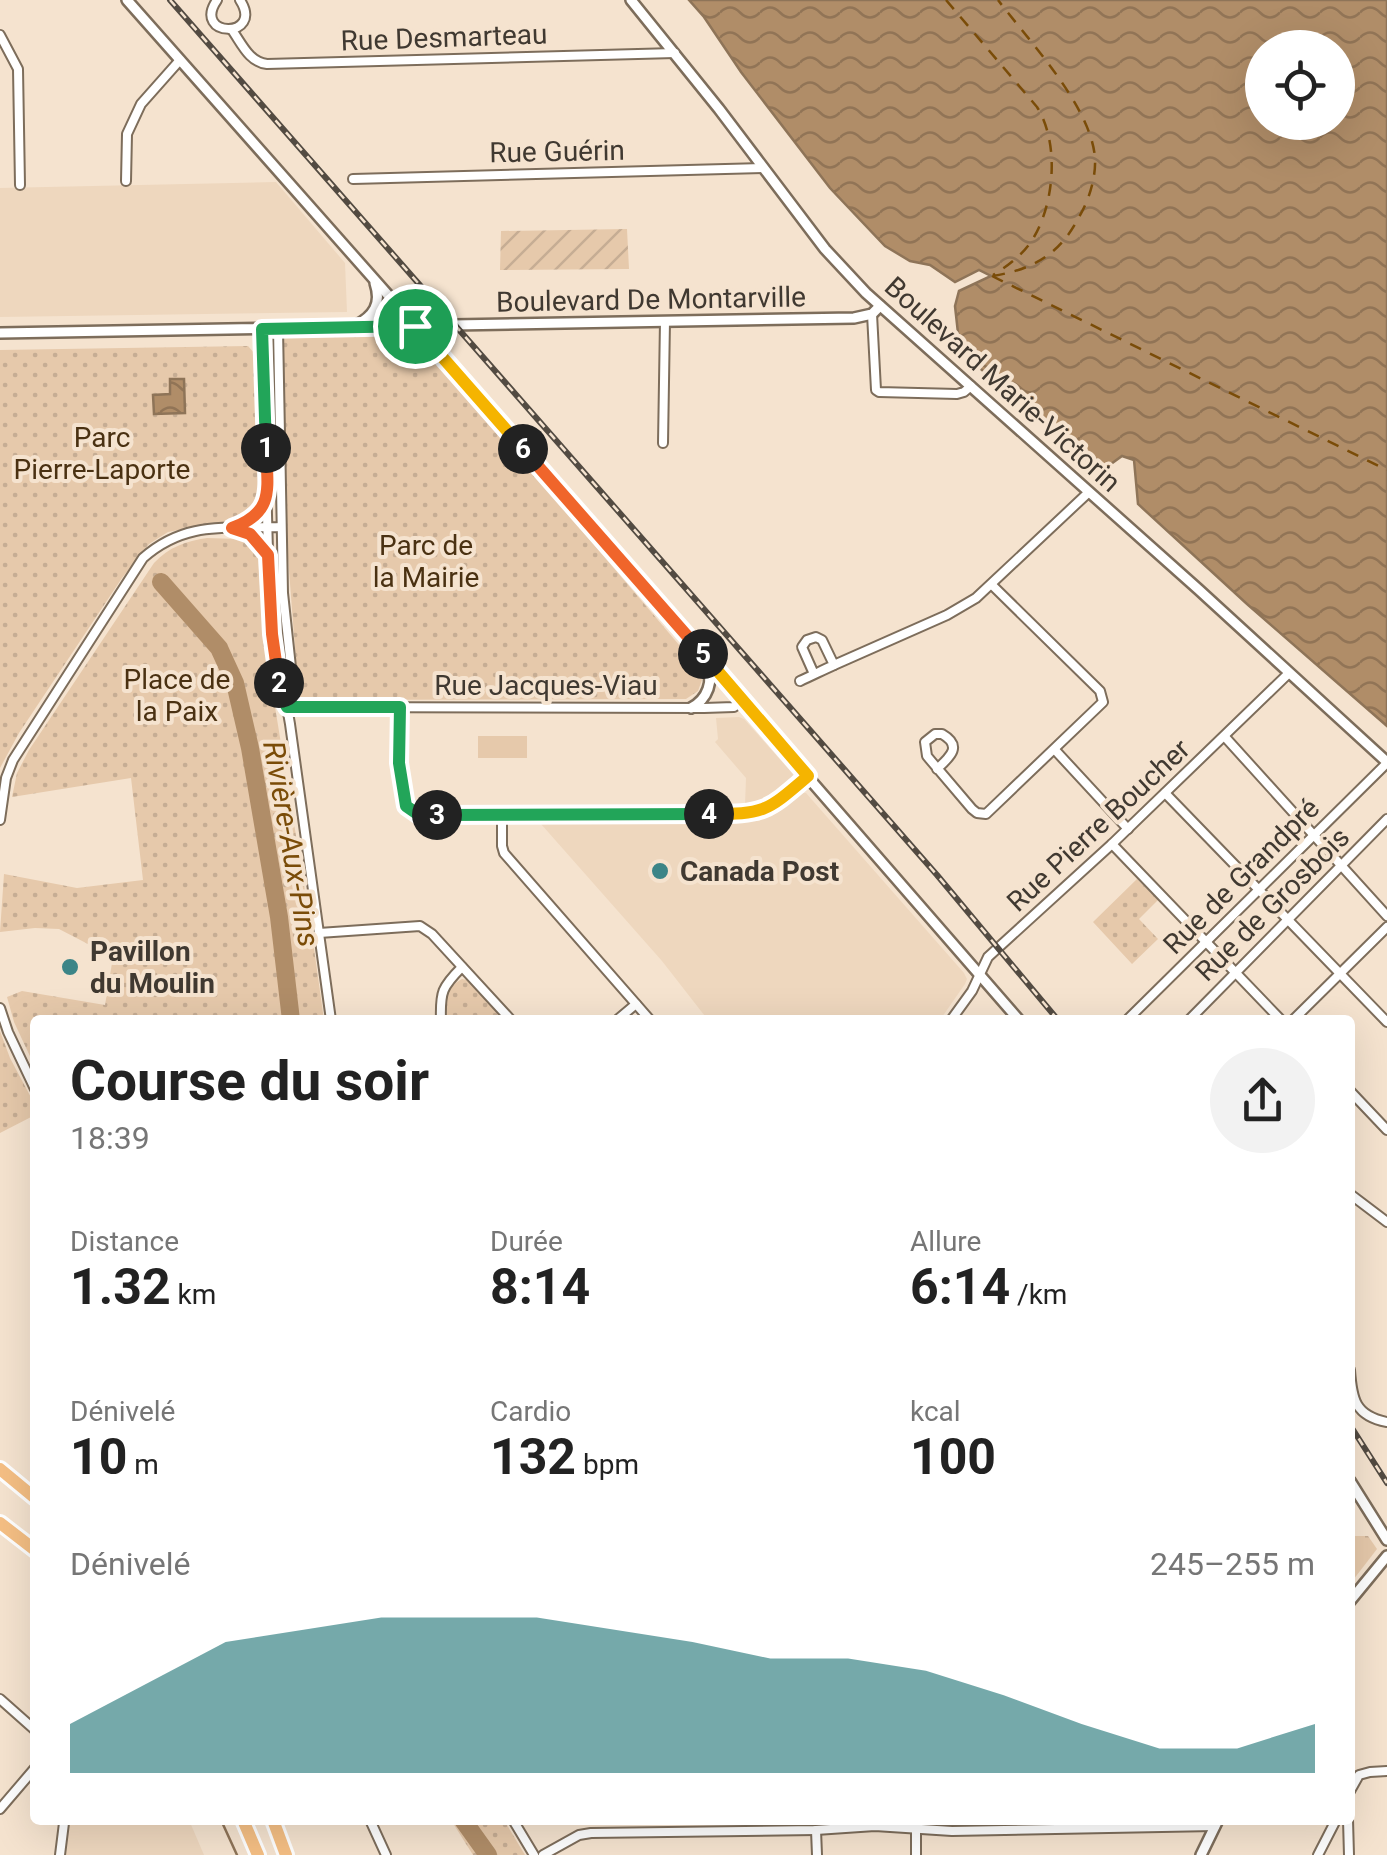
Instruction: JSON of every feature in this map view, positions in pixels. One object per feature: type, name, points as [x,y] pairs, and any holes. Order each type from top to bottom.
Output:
[{"type":"highway","points":[[0,1470],[30,1494]]},
{"type":"highway","points":[[0,1523],[30,1546]]},
{"type":"highway","points":[[245,1825],[258,1855]]},
{"type":"highway","points":[[274,1825],[286,1855]]},
{"type":"street","points":[[127,0],[1015,1015]]},
{"type":"street","name":"Rue Desmarteau","points":[[217,0],[212,20],[221,28],[232,30],[258,63],[674,52]]},
{"type":"street","points":[[232,30],[244,19],[245,8],[240,0]]},
{"type":"street","name":"Boulevard Marie-Victorin","points":[[631,0],[876,310],[970,386],[1387,763]]},
{"type":"street","points":[[0,35],[18,69],[20,184]]},
{"type":"street","points":[[126,182],[126,134],[141,104],[180,60]]},
{"type":"street","name":"Rue Guérin","points":[[353,178],[763,168]]},
{"type":"street","points":[[352,327],[377,308],[378,294],[372,278]]},
{"type":"street","points":[[876,310],[876,390],[956,394],[970,386]]},
{"type":"street","name":"Boulevard De Montarville","points":[[0,333],[854,318],[876,310]]},
{"type":"street","points":[[663,443],[665,321]]},
{"type":"street","points":[[262,329],[272,634],[279,688],[287,707],[330,1015]]},
{"type":"street","points":[[278,329],[281,528],[294,695],[287,707]]},
{"type":"street","points":[[232,528],[258,514],[267,492]]},
{"type":"street","points":[[800,681],[962,607],[992,584],[1089,492]]},
{"type":"street","points":[[232,528],[250,534],[268,555]]},
{"type":"street","points":[[0,820],[12,760],[143,558],[182,533],[281,528]]},
{"type":"street","points":[[938,768],[954,748],[942,734],[924,742],[927,756],[972,809],[981,814],[993,809],[1103,702],[1100,691],[992,584]]},
{"type":"street","points":[[814,674],[802,651],[806,640],[820,638],[834,665]]},
{"type":"street","points":[[691,708],[701,702],[710,682],[704,656]]},
{"type":"street","name":"Rue Pierre Boucher","points":[[955,1015],[972,991],[988,957],[1289,673]]},
{"type":"street","name":"Rue Jacques-Viau","points":[[287,707],[691,708],[734,707],[742,700]]},
{"type":"street","points":[[400,707],[399,763],[404,798],[406,806],[419,815],[748,814],[774,805],[808,776]]},
{"type":"street","points":[[1226,736],[1387,916]]},
{"type":"street","points":[[1054,750],[1128,829]]},
{"type":"street","name":"Rue de Grandpré","points":[[1133,1015],[1387,763]]},
{"type":"street","points":[[1165,792],[1387,1022]]},
{"type":"street","points":[[502,815],[504,853],[646,1015]]},
{"type":"street","name":"Rue de Grosbois","points":[[1194,1015],[1387,820]]},
{"type":"street","points":[[1112,844],[1276,1015]]},
{"type":"street","points":[[319,933],[420,926],[507,1015]]},
{"type":"street","points":[[1297,1015],[1387,927]]},
{"type":"street","points":[[441,1015],[442,989],[462,967]]},
{"type":"street","points":[[623,1015],[636,1004]]},
{"type":"street","points":[[0,1008],[30,1078]]},
{"type":"street","points":[[1355,1096],[1387,1130]]},
{"type":"street","points":[[1355,1198],[1387,1222]]},
{"type":"street","points":[[1355,1402],[1367,1416],[1387,1422]]},
{"type":"street","points":[[1355,1490],[1387,1540]]},
{"type":"street","points":[[1355,1595],[1387,1556]]},
{"type":"street","points":[[0,1699],[30,1726]]},
{"type":"street","points":[[1355,1782],[1359,1775],[1387,1771]]},
{"type":"street","points":[[0,1809],[30,1774]]},
{"type":"street","points":[[60,1855],[64,1825]]},
{"type":"street","points":[[372,1825],[386,1855]]},
{"type":"street","points":[[516,1825],[534,1855]]},
{"type":"street","points":[[543,1855],[585,1834],[816,1830],[858,1825]]},
{"type":"street","points":[[889,1825],[952,1830],[1141,1825]]},
{"type":"street","points":[[1201,1855],[1215,1825]]},
{"type":"street","points":[[1318,1855],[1333,1825]]},
{"type":"street","points":[[1348,1825],[1349,1855]]},
{"type":"street","points":[[916,1829],[916,1855]]},
{"type":"street","points":[[816,1830],[816,1855]]},
{"type":"shaded area","points":[[276,182],[345,263],[347,312],[0,317],[0,188]]},
{"type":"shaded area","points":[[739,717],[793,774],[771,797],[759,803],[745,805],[746,778],[715,742],[716,718]]},
{"type":"shaded area","points":[[806,793],[964,973],[965,984],[943,1015],[704,1015],[662,961],[541,824],[758,821]]},
{"type":"shaded area","points":[[64,1825],[191,1825],[204,1855],[60,1855]]},
{"type":"green space","points":[[627,229],[629,269],[500,270],[501,231]]},
{"type":"green space","name":"Parc de la Mairie","points":[[282,332],[415,334],[697,666],[702,680],[698,691],[686,699],[299,700],[279,441]]},
{"type":"green space","name":"Parc Pierre-Laporte","points":[[248,346],[255,354],[261,525],[189,528],[168,532],[149,544],[122,578],[0,768],[0,350]]},
{"type":"green space","name":"Place de la Paix","points":[[239,539],[250,543],[258,555],[263,633],[323,1015],[30,1015],[30,1056],[7,997],[22,991],[105,1005],[113,957],[59,929],[0,932],[4,874],[77,888],[143,880],[131,778],[12,797],[17,773],[154,563],[192,541]]},
{"type":"green space","points":[[478,736],[527,736],[527,758],[478,758]]},
{"type":"green space","points":[[1137,879],[1158,900],[1139,919],[1158,939],[1132,964],[1093,922]]},
{"type":"green space","points":[[467,980],[499,1015],[446,1015],[449,991],[456,983]]},
{"type":"green space","points":[[0,1031],[30,1096],[30,1118],[0,1133]]},
{"type":"green space","points":[[1355,1536],[1368,1536],[1377,1549],[1355,1578]]},
{"type":"green space","points":[[454,1825],[507,1825],[525,1855],[473,1855]]},
{"type":"water","points":[[689,0],[1387,0],[1387,726],[1138,504],[1134,460],[1122,456],[1100,472],[975,364],[958,333],[955,306],[959,291],[991,276],[979,270],[955,282],[930,265],[910,261],[885,246],[830,188]]},
{"type":"water","points":[[170,379],[184,379],[185,413],[154,414],[153,395],[170,394]]},
{"type":"waterway","name":"Rivière-Aux-Pins","points":[[161,582],[219,648],[235,683],[279,917],[290,1015]]},
{"type":"waterway","points":[[223,1825],[237,1855]]},
{"type":"waterway","name":"Rivière-Aux-Pins","points":[[467,1825],[488,1855]]},
{"type":"ferry route","points":[[946,0],[1037,107],[1049,137],[1052,172],[1041,223],[1026,249],[993,275]]},
{"type":"ferry route","points":[[993,276],[1033,264],[1063,241],[1086,203],[1095,166],[1091,138],[1071,96],[998,0]]},
{"type":"ferry route","points":[[992,276],[1387,470]]},
{"type":"railway","points":[[170,0],[937,875],[1054,1015]]},
{"type":"railway","points":[[1355,1433],[1387,1483]]},
{"type":"place","name":"Canada Post","points":[[660,871]]},
{"type":"place","name":"Pavillon du Moulin","points":[[70,967]]},
{"type":"route","points":[[415,326],[808,776],[774,805],[748,814],[419,815],[406,806],[404,798],[399,763],[400,707],[287,707],[280,695],[272,634],[268,555],[250,534],[232,528],[258,514],[267,492],[262,329],[415,326]]}]
